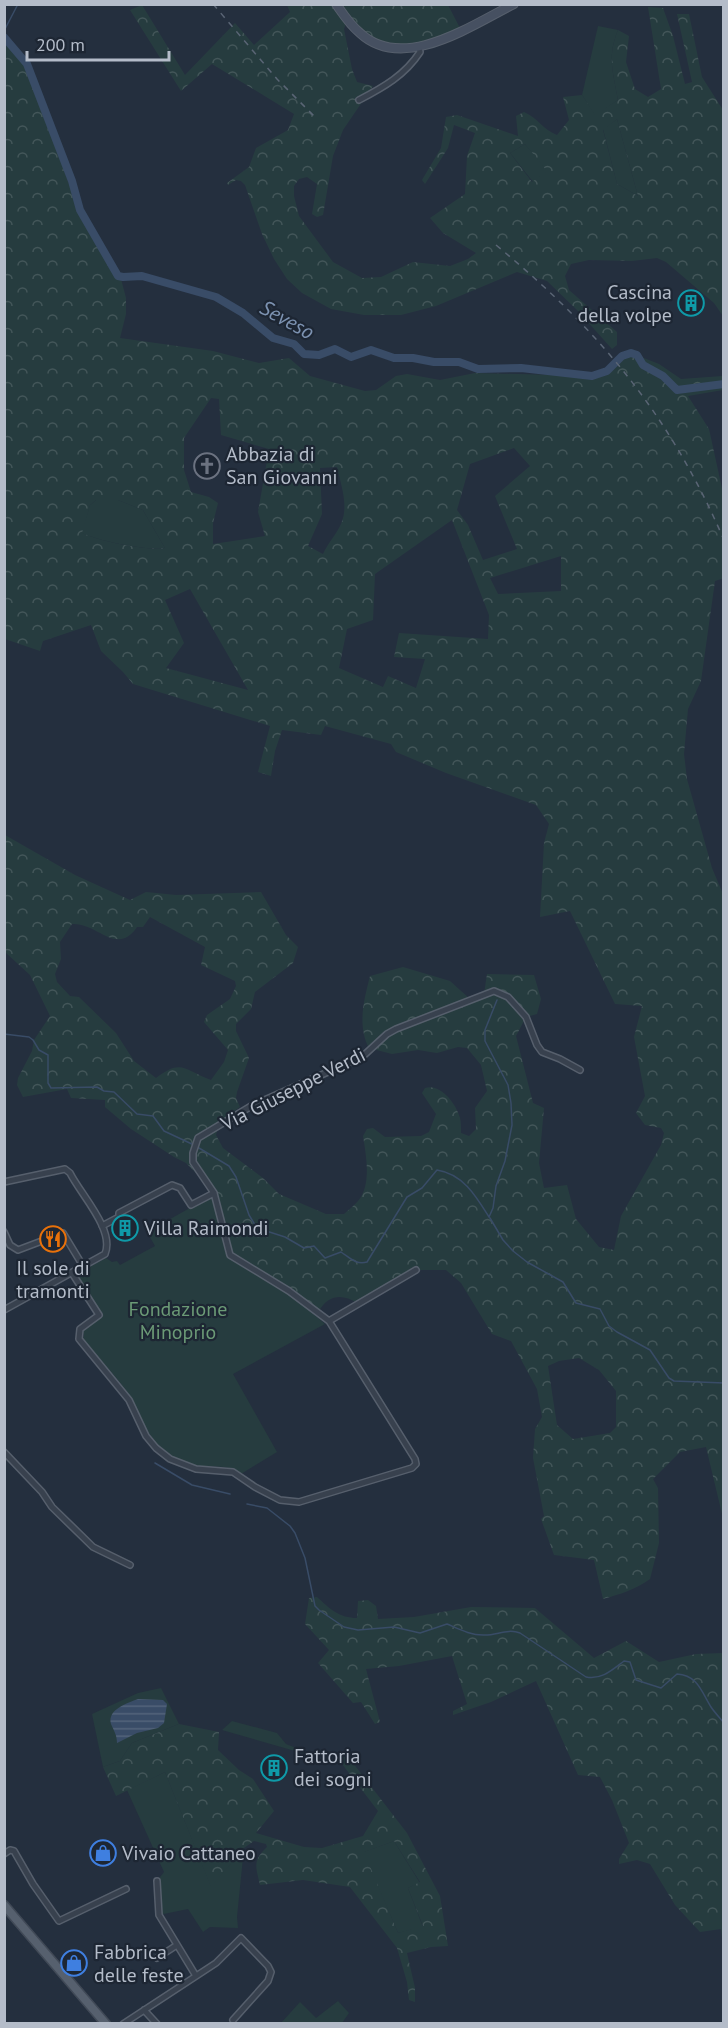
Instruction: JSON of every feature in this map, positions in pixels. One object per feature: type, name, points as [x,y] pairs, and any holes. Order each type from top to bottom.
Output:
[{"type":"main road","points":[[336,4],[361,34],[399,50],[419,47],[461,30],[514,4]]},
{"type":"main road","points":[[4,1905],[106,2024]]},
{"type":"street","points":[[360,99],[399,76],[420,52],[419,47]]},
{"type":"street","name":"Via Giuseppe Verdi","points":[[214,1193],[195,1166],[193,1153],[198,1138],[253,1105],[362,1057],[387,1034],[396,1029],[494,991],[507,997],[526,1017],[542,1052],[580,1070]]},
{"type":"street","points":[[4,1182],[65,1169],[70,1173],[102,1226],[108,1245],[105,1254],[4,1310]]},
{"type":"street","points":[[72,1273],[99,1315],[80,1329],[80,1339],[129,1400],[146,1436],[170,1459],[196,1469],[233,1472],[255,1487],[280,1500],[289,1502],[299,1502],[377,1480],[412,1468],[416,1464],[416,1459],[329,1321],[289,1291],[230,1255],[214,1193],[191,1205],[180,1188],[172,1185],[119,1213],[119,1217],[102,1226]]},
{"type":"street","points":[[4,1232],[10,1245],[18,1250],[63,1233],[83,1266]]},
{"type":"street","points":[[329,1321],[416,1270]]},
{"type":"street","points":[[4,1452],[42,1492],[52,1507],[93,1547],[130,1565]]},
{"type":"street","points":[[4,1854],[10,1850],[14,1851],[58,1921],[126,1890]]},
{"type":"street","points":[[158,1881],[159,1915],[196,1976]]},
{"type":"street","points":[[123,2024],[216,1963],[241,1938],[271,1972],[268,1981],[233,2020]]},
{"type":"street","points":[[157,1958],[177,1945]]},
{"type":"street","points":[[144,2010],[157,2024]]},
{"type":"green space","points":[[142,5],[185,75],[235,23],[254,45],[290,12],[287,5],[448,5],[461,30],[429,45],[385,46],[347,20],[344,29],[357,82],[373,86],[343,130],[333,156],[323,215],[317,217],[312,214],[317,184],[307,177],[299,179],[294,186],[299,216],[333,262],[362,278],[381,277],[413,262],[450,266],[476,253],[443,233],[430,218],[465,194],[467,156],[475,133],[454,125],[448,148],[425,184],[422,180],[441,148],[446,117],[457,115],[518,136],[516,116],[524,112],[557,135],[569,120],[563,97],[582,95],[595,115],[618,100],[612,57],[618,30],[629,36],[626,62],[635,89],[648,97],[661,89],[648,7],[663,8],[673,36],[685,84],[692,82],[677,14],[689,14],[702,77],[723,110],[723,316],[714,303],[666,262],[657,258],[632,261],[589,260],[571,264],[565,276],[569,290],[617,332],[617,345],[612,349],[547,281],[517,272],[436,306],[401,315],[364,315],[331,309],[302,293],[287,279],[262,234],[245,185],[236,180],[228,185],[227,183],[249,167],[256,148],[288,130],[294,114],[212,64],[181,91],[130,10]],"holes":[[[617,119],[638,196],[617,184],[603,130]],[[525,144],[547,171],[532,182],[510,153]]]},
{"type":"green space","points":[[598,26],[618,30],[612,57],[618,100],[595,116],[582,95]]},
{"type":"green space","points":[[4,35],[24,59],[79,212],[112,270],[121,279],[126,298],[126,314],[120,338],[213,351],[259,363],[289,358],[310,376],[365,391],[376,390],[396,376],[407,374],[440,380],[475,373],[592,376],[607,371],[622,356],[631,353],[659,364],[681,379],[723,376],[723,390],[688,396],[709,429],[723,493],[724,578],[715,581],[701,681],[688,709],[684,754],[687,779],[712,868],[723,894],[723,1518],[706,1447],[680,1452],[653,1479],[658,1488],[659,1543],[650,1579],[633,1589],[603,1599],[594,1560],[554,1555],[541,1519],[544,1516],[533,1458],[535,1429],[542,1417],[537,1389],[511,1341],[492,1334],[461,1283],[446,1270],[416,1270],[357,1303],[336,1297],[326,1302],[319,1311],[231,1254],[212,1189],[186,1163],[131,1129],[105,1107],[105,1100],[71,1098],[67,1089],[23,1097],[17,1085],[18,1078],[32,1051],[34,1040],[50,1016],[30,975],[5,952],[5,835],[75,875],[130,900],[146,892],[176,895],[261,892],[286,935],[298,947],[293,963],[255,992],[251,1009],[236,1024],[236,1031],[249,1058],[237,1092],[236,1098],[240,1107],[220,1121],[216,1135],[223,1148],[263,1178],[279,1194],[326,1214],[344,1214],[358,1201],[365,1187],[367,1170],[363,1136],[367,1129],[373,1128],[385,1137],[421,1136],[429,1132],[436,1114],[422,1093],[425,1088],[431,1087],[442,1091],[455,1106],[460,1118],[461,1133],[469,1136],[476,1129],[475,1108],[487,1091],[481,1065],[467,1048],[458,1047],[437,1053],[418,1050],[392,1054],[369,1048],[362,1021],[370,976],[403,967],[450,981],[470,999],[484,994],[487,974],[534,975],[541,999],[537,1014],[526,1017],[516,1036],[533,1103],[544,1108],[539,1163],[544,1188],[567,1185],[576,1219],[599,1247],[614,1250],[621,1216],[661,1145],[664,1133],[661,1128],[645,1125],[636,1113],[645,1096],[634,1037],[642,1006],[615,1004],[570,911],[540,917],[544,843],[549,824],[536,805],[446,773],[396,752],[391,744],[325,726],[321,735],[282,730],[275,751],[271,776],[258,772],[270,726],[133,684],[101,651],[91,625],[43,641],[40,651],[5,639]],"holes":[[[211,398],[219,399],[221,435],[269,449],[258,512],[265,536],[213,544],[213,523],[218,503],[209,497],[191,492],[184,470],[184,438]],[[514,448],[530,466],[495,496],[517,549],[483,560],[468,525],[457,510],[470,464]],[[337,467],[343,496],[343,517],[323,554],[308,546],[322,514],[320,468]],[[96,500],[118,500],[143,510],[165,548],[123,545],[82,533],[90,505]],[[452,520],[489,615],[488,639],[399,633],[394,657],[425,659],[416,688],[388,676],[383,687],[339,668],[347,629],[373,620],[375,574]],[[561,556],[561,591],[498,594],[490,578]],[[190,589],[248,690],[166,668],[184,643],[165,600]],[[150,917],[205,947],[201,965],[235,981],[236,986],[230,999],[207,1015],[204,1022],[228,1050],[224,1062],[211,1080],[178,1067],[156,1078],[134,1061],[116,1033],[79,997],[70,996],[57,982],[55,974],[61,959],[60,942],[72,924],[90,928],[114,939],[122,939],[137,927],[143,927]],[[579,1358],[599,1370],[616,1391],[616,1427],[610,1433],[573,1439],[557,1425],[548,1366],[559,1361]]]},
{"type":"green space","points":[[617,119],[638,196],[617,184],[603,129]]},
{"type":"green space","points":[[525,144],[548,171],[533,182],[510,153]]},
{"type":"green space","points":[[96,500],[118,500],[143,510],[165,548],[123,545],[81,533],[90,505]]},
{"type":"green space","name":"Fondazione Minoprio","points":[[213,1195],[293,1296],[325,1324],[233,1374],[277,1452],[241,1474],[226,1467],[182,1462],[166,1453],[151,1437],[125,1389],[83,1339],[82,1331],[101,1315],[75,1275],[106,1258],[112,1262],[117,1261],[120,1265],[155,1246],[147,1232]]},
{"type":"green space","points":[[317,1597],[340,1615],[351,1618],[357,1618],[358,1601],[368,1600],[376,1606],[378,1619],[414,1617],[471,1607],[535,1608],[594,1658],[626,1641],[659,1662],[696,1654],[723,1653],[723,1947],[721,1929],[700,1932],[675,1905],[650,1864],[637,1860],[619,1864],[619,1859],[629,1843],[612,1800],[600,1777],[578,1775],[536,1681],[491,1702],[453,1715],[453,1711],[467,1704],[452,1656],[399,1666],[366,1669],[380,1722],[375,1724],[361,1702],[353,1703],[318,1663],[329,1650],[305,1624],[309,1598]]},
{"type":"green space","points":[[161,1688],[179,1724],[132,1743],[120,1761],[103,1767],[92,1714],[138,1693]]},
{"type":"green space","points":[[232,1721],[277,1733],[286,1744],[309,1753],[309,1755],[222,1730]]},
{"type":"green space","points":[[179,1724],[219,1732],[218,1750],[239,1770],[253,1779],[274,1811],[256,1833],[304,1847],[322,1848],[363,1836],[378,1811],[339,1760],[346,1754],[407,1833],[440,1896],[448,1946],[431,1947],[407,1953],[415,1988],[415,2002],[409,2000],[407,1982],[397,1948],[350,1887],[303,1880],[260,1885],[256,1865],[259,1856],[267,1847],[266,1844],[254,1841],[244,1848],[211,1887],[165,1772],[116,1796],[103,1767],[120,1761],[132,1743]],"holes":[[[394,1841],[420,1882],[408,1888],[423,1926],[398,1933],[364,1852]]]},
{"type":"green space","points":[[165,1772],[211,1886],[244,1848],[237,1917],[238,1928],[210,1927],[203,1932],[188,1909],[159,1915],[157,1881],[164,1872],[127,1790]]},
{"type":"green space","points":[[394,1841],[420,1883],[408,1888],[423,1927],[398,1933],[363,1852]]},
{"type":"green space","points":[[338,2001],[349,2013],[342,2023],[281,2023],[300,2002],[316,2018]]},
{"type":"water","points":[[138,1699],[163,1700],[167,1704],[164,1723],[158,1728],[137,1733],[117,1743],[111,1724],[112,1714],[119,1707]]},
{"type":"waterway","points":[[4,31],[18,4]]},
{"type":"waterway","name":"Seveso","points":[[4,37],[27,64],[72,181],[80,210],[118,276],[142,276],[216,297],[243,313],[273,338],[294,344],[304,354],[319,355],[335,349],[351,357],[371,350],[394,358],[459,362],[478,369],[521,368],[592,376],[607,371],[622,356],[631,353],[637,355],[643,365],[663,376],[677,390],[724,384]]},
{"type":"waterway","points":[[4,1034],[29,1037],[39,1050],[48,1055],[48,1083],[51,1088],[97,1087],[104,1091],[114,1092],[137,1114],[153,1116],[164,1131],[194,1145],[229,1166],[236,1177],[249,1215],[257,1228],[285,1237],[304,1248],[314,1246],[325,1258],[341,1252],[363,1263],[367,1262],[407,1197],[422,1188],[437,1170],[454,1176],[468,1187],[489,1217],[505,1161],[512,1125],[508,1085],[485,1041],[485,1030],[497,1000]]},
{"type":"waterway","points":[[490,1218],[503,1240],[513,1251],[527,1262],[563,1282],[576,1303],[600,1309],[609,1326],[650,1350],[669,1378],[674,1381],[724,1383]]},
{"type":"waterway","points":[[155,1463],[192,1485],[230,1494]]},
{"type":"waterway","points":[[247,1504],[267,1508],[290,1526],[305,1558],[315,1606],[344,1627],[358,1630],[394,1627],[420,1633],[447,1624],[478,1635],[520,1633],[586,1677],[602,1676],[624,1661],[630,1662],[636,1680],[661,1688],[677,1674],[684,1675],[695,1681],[724,1723]]},
{"type":"railway","points":[[213,4],[277,79],[317,119]]},
{"type":"railway","points":[[496,245],[568,310],[629,378],[656,414],[680,453],[724,540]]},
{"type":"place","name":"Cascina della volpe","points":[[691,303]]},
{"type":"place","name":"Abbazia di San Giovanni","points":[[207,466]]},
{"type":"place","name":"Villa Raimondi","points":[[125,1228]]},
{"type":"place","name":"Il sole di tramonti","points":[[53,1239]]},
{"type":"place","name":"Fattoria dei sogni","points":[[274,1768]]},
{"type":"place","name":"Vivaio Cattaneo","points":[[103,1853]]},
{"type":"place","name":"Fabbrica delle feste","points":[[74,1963]]}]
